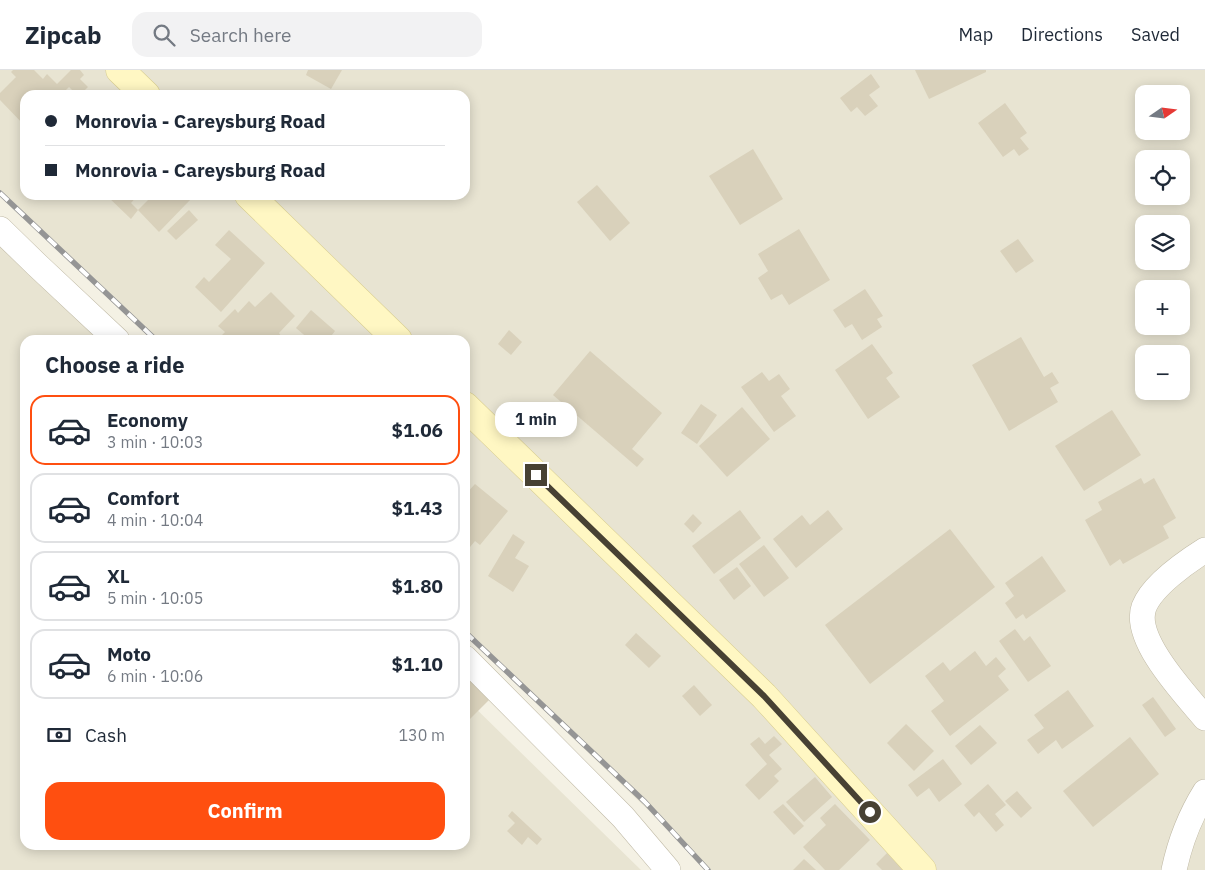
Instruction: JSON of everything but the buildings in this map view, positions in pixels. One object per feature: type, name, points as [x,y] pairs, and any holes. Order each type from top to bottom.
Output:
[{"type":"main road","points":[[254,200],[393,335]]},
{"type":"main road","points":[[470,411],[764,696],[922,870]]},
{"type":"street","points":[[0,229],[112,335]]},
{"type":"street","points":[[1205,550],[1166,579],[1153,594],[1144,608],[1142,626],[1166,672],[1205,718]]},
{"type":"street","points":[[470,663],[623,817],[668,870]]},
{"type":"street","points":[[1174,870],[1186,831],[1205,792]]},
{"type":"shaded area","points":[[0,70],[1205,70],[1205,870],[711,870],[470,640],[470,335],[152,335],[0,190]]},
{"type":"shaded area","points":[[0,242],[95,335],[20,335],[20,850],[470,850],[470,703],[641,870],[0,870]]},
{"type":"railway","points":[[0,193],[151,335]]},
{"type":"railway","points":[[470,637],[645,802],[708,870]]},
{"type":"route","points":[[536,475],[764,696],[870,812]]}]
